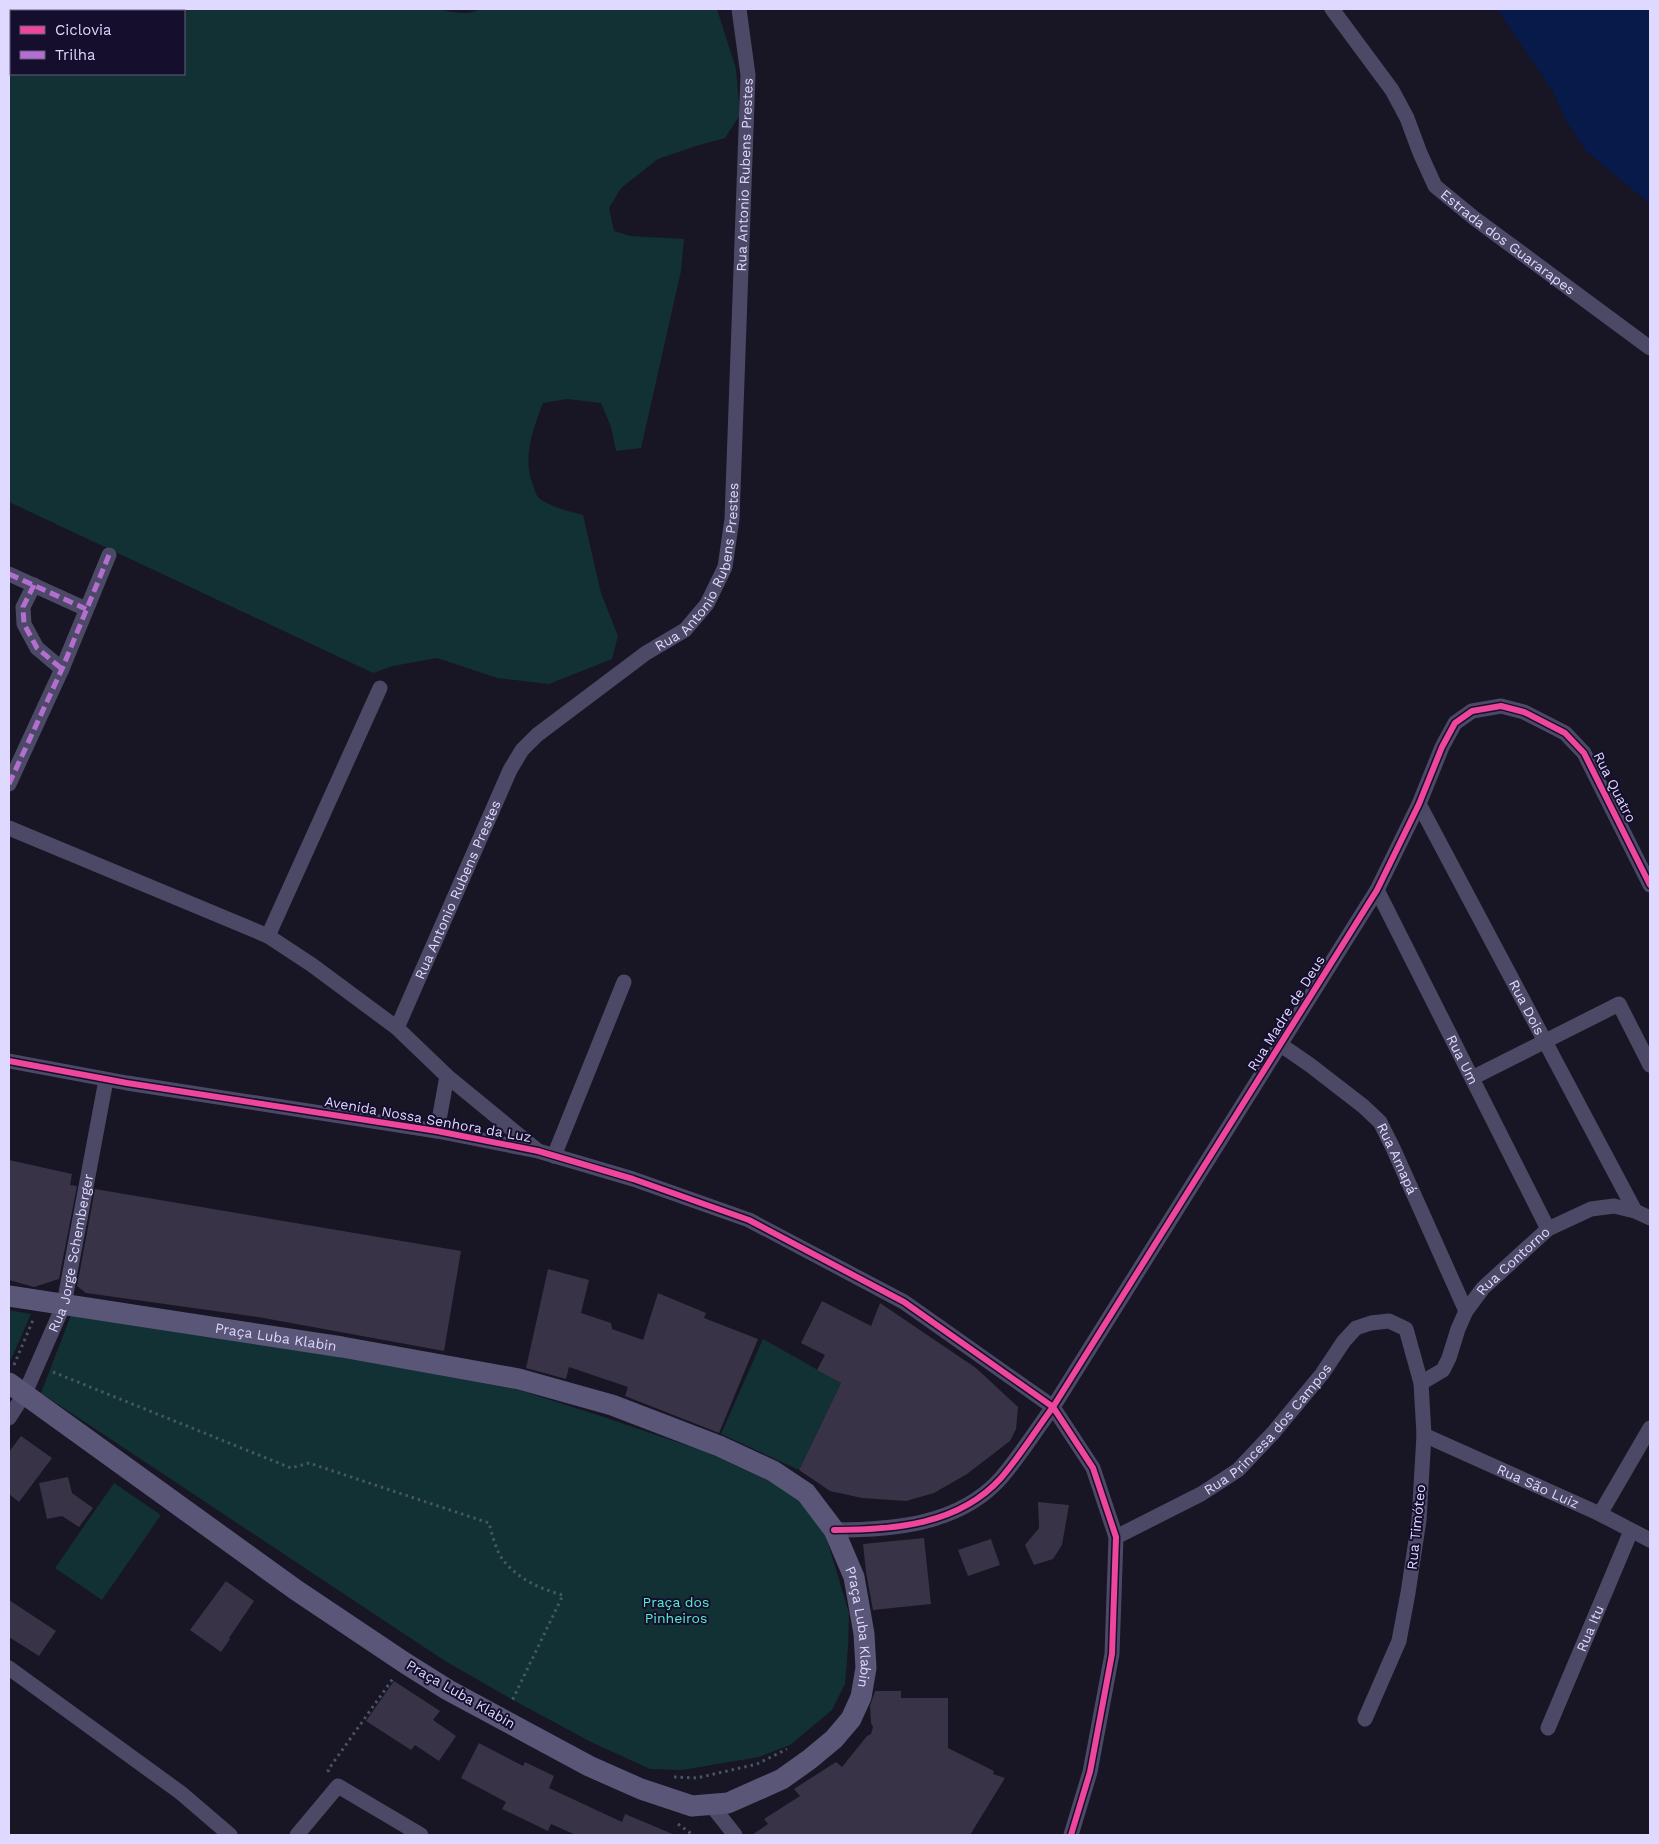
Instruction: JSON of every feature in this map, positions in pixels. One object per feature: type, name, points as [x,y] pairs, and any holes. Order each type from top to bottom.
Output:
[{"type":"main road","name":"Praça Luba Klabin","points":[[9,1296],[62,1308],[342,1347],[510,1378],[612,1405],[718,1446],[774,1471],[806,1492],[834,1530],[854,1577],[864,1634],[866,1668],[861,1697],[852,1719],[834,1738],[782,1779],[728,1804],[692,1806],[641,1789],[590,1766],[503,1720],[448,1690],[405,1663],[296,1590],[64,1423],[21,1387]]},
{"type":"street","name":"Rua Antonio Rubens Prestes","points":[[397,1028],[510,770],[522,750],[537,735],[646,653],[685,630],[707,604],[725,567],[732,519],[748,75],[739,9]]},
{"type":"street","name":"Estrada dos Guararapes","points":[[1332,9],[1392,90],[1407,118],[1435,186],[1474,218],[1650,348]]},
{"type":"street","points":[[9,784],[62,669],[109,555]]},
{"type":"street","points":[[9,574],[86,609]]},
{"type":"street","points":[[34,585],[23,607],[24,624],[37,648],[62,669]]},
{"type":"street","points":[[268,936],[380,688]]},
{"type":"street","name":"Rua Madre de Deus","points":[[834,1530],[868,1530],[906,1526],[942,1517],[973,1502],[1001,1478],[1054,1407],[1378,890],[1419,804],[1454,723],[1472,711],[1501,706],[1524,712],[1565,733]]},
{"type":"street","name":"Rua Quatro","points":[[1565,733],[1584,753],[1650,885]]},
{"type":"street","name":"Rua Dois","points":[[1419,804],[1635,1211]]},
{"type":"street","points":[[9,828],[268,936],[312,965],[397,1028],[447,1076],[538,1150]]},
{"type":"street","name":"Rua Um","points":[[1378,890],[1548,1229]]},
{"type":"street","points":[[554,1156],[624,982]]},
{"type":"street","points":[[1472,1078],[1620,1004],[1650,1065]]},
{"type":"street","name":"Rua Amapá","points":[[1281,1045],[1363,1106],[1380,1122],[1466,1311]]},
{"type":"street","name":"Avenida Nossa Senhora da Luz","points":[[9,1061],[106,1080],[437,1131],[538,1150],[633,1179],[749,1220],[904,1302],[1054,1407],[1094,1468],[1116,1537],[1112,1654],[1090,1772],[1071,1835]]},
{"type":"street","points":[[437,1131],[447,1076]]},
{"type":"street","name":"Rua Jorge Schemberger","points":[[9,1418],[21,1387],[38,1366],[62,1308],[106,1080]]},
{"type":"street","name":"Rua Contorno","points":[[1421,1383],[1442,1370],[1449,1358],[1466,1311],[1483,1288],[1548,1229],[1591,1209],[1614,1206],[1635,1211],[1650,1218]]},
{"type":"street","name":"Rua Princesa dos Campos","points":[[1116,1537],[1201,1494],[1238,1470],[1273,1433],[1322,1374],[1344,1341],[1356,1328],[1371,1323],[1389,1321],[1406,1329]]},
{"type":"street","name":"Rua Timóteo","points":[[1365,1719],[1399,1641],[1419,1520],[1424,1435],[1421,1383],[1406,1329]]},
{"type":"street","points":[[1600,1514],[1650,1428]]},
{"type":"street","name":"Rua São Luiz","points":[[1424,1435],[1600,1514],[1650,1540]]},
{"type":"street","name":"Rua Itu","points":[[1548,1728],[1631,1531]]},
{"type":"street","points":[[9,1668],[181,1793],[230,1835]]},
{"type":"street","points":[[297,1835],[338,1786],[421,1835]]},
{"type":"street","points":[[712,1806],[735,1835]]},
{"type":"path","points":[[21,1387],[11,1372],[36,1313],[62,1308]]},
{"type":"path","points":[[38,1366],[291,1468],[309,1463],[489,1523],[502,1559],[520,1576],[544,1590],[563,1595],[503,1720]]},
{"type":"path","points":[[338,1786],[328,1770],[405,1663]]},
{"type":"path","points":[[670,1777],[697,1778],[757,1764],[789,1748]]},
{"type":"green space","points":[[9,9],[436,9],[465,13],[481,9],[717,9],[736,69],[740,115],[725,138],[658,159],[621,188],[609,208],[614,231],[630,236],[684,239],[681,271],[641,448],[616,451],[611,427],[601,403],[567,399],[543,403],[530,444],[530,475],[535,491],[540,499],[556,507],[583,515],[601,593],[618,636],[612,659],[549,684],[497,678],[437,658],[393,666],[373,673],[9,502]]},
{"type":"green space","points":[[9,1310],[31,1314],[9,1364]]},
{"type":"green space","name":"Praça dos Pinheiros","points":[[71,1315],[358,1360],[519,1390],[706,1452],[778,1485],[804,1501],[825,1533],[849,1613],[845,1684],[832,1710],[790,1745],[759,1757],[682,1770],[650,1769],[591,1742],[445,1661],[41,1393]]},
{"type":"green space","points":[[763,1339],[841,1383],[799,1470],[721,1434]]},
{"type":"green space","points":[[114,1483],[161,1515],[102,1600],[55,1568]]},
{"type":"water","points":[[1497,9],[1650,9],[1650,204],[1586,151],[1566,120],[1552,90]]},
{"type":"building","points":[[9,1160],[72,1174],[70,1185],[77,1186],[59,1279],[34,1287],[9,1280]]},
{"type":"building","points":[[95,1189],[461,1251],[444,1351],[258,1317],[86,1293],[77,1286]]},
{"type":"building","points":[[548,1269],[589,1280],[581,1313],[611,1323],[612,1329],[643,1340],[658,1293],[706,1313],[704,1318],[758,1339],[719,1433],[625,1396],[628,1387],[569,1367],[566,1379],[526,1368]]},
{"type":"building","points":[[822,1301],[871,1326],[880,1303],[976,1368],[1018,1407],[1016,1429],[1010,1441],[967,1474],[934,1493],[906,1501],[862,1498],[830,1491],[799,1470],[841,1383],[817,1370],[825,1355],[801,1343]]},
{"type":"building","points":[[21,1436],[52,1458],[19,1502],[9,1494],[9,1452]]},
{"type":"building","points":[[68,1477],[72,1493],[93,1508],[79,1527],[62,1516],[47,1519],[39,1483]]},
{"type":"building","points":[[1038,1502],[1069,1505],[1062,1545],[1053,1559],[1034,1565],[1025,1545],[1039,1528]]},
{"type":"building","points":[[924,1538],[931,1604],[873,1610],[863,1544]]},
{"type":"building","points":[[991,1539],[1000,1565],[968,1576],[958,1550]]},
{"type":"building","points":[[226,1581],[254,1601],[221,1652],[190,1630]]},
{"type":"building","points":[[9,1600],[56,1631],[39,1656],[9,1637]]},
{"type":"building","points":[[394,1681],[440,1711],[433,1720],[456,1736],[439,1761],[415,1745],[411,1750],[366,1721]]},
{"type":"building","points":[[875,1691],[901,1691],[901,1698],[948,1698],[948,1748],[994,1771],[993,1774],[1005,1778],[970,1835],[752,1835],[768,1824],[764,1819],[800,1796],[794,1789],[836,1762],[842,1767],[867,1736],[871,1734],[873,1727],[870,1706]]},
{"type":"building","points":[[479,1743],[523,1766],[525,1762],[554,1776],[549,1788],[622,1822],[625,1814],[675,1835],[576,1835],[551,1824],[548,1831],[502,1809],[506,1802],[461,1778]]},
{"type":"marked path","points":[[9,784],[62,669],[109,555]]},
{"type":"marked path","points":[[9,574],[86,609]]},
{"type":"marked path","points":[[34,585],[23,607],[24,624],[37,648],[62,669]]},
{"type":"cycle path","points":[[834,1530],[902,1526],[924,1522],[945,1515],[965,1506],[984,1494],[1015,1461],[1053,1407],[1377,890],[1419,804],[1442,747],[1455,723],[1472,711],[1501,706],[1524,712],[1565,733],[1584,753],[1650,885]]},
{"type":"cycle path","points":[[9,1061],[127,1083],[437,1131],[538,1151],[633,1179],[749,1220],[904,1302],[1053,1407],[1093,1468],[1116,1537],[1112,1654],[1090,1772],[1071,1835]]}]
